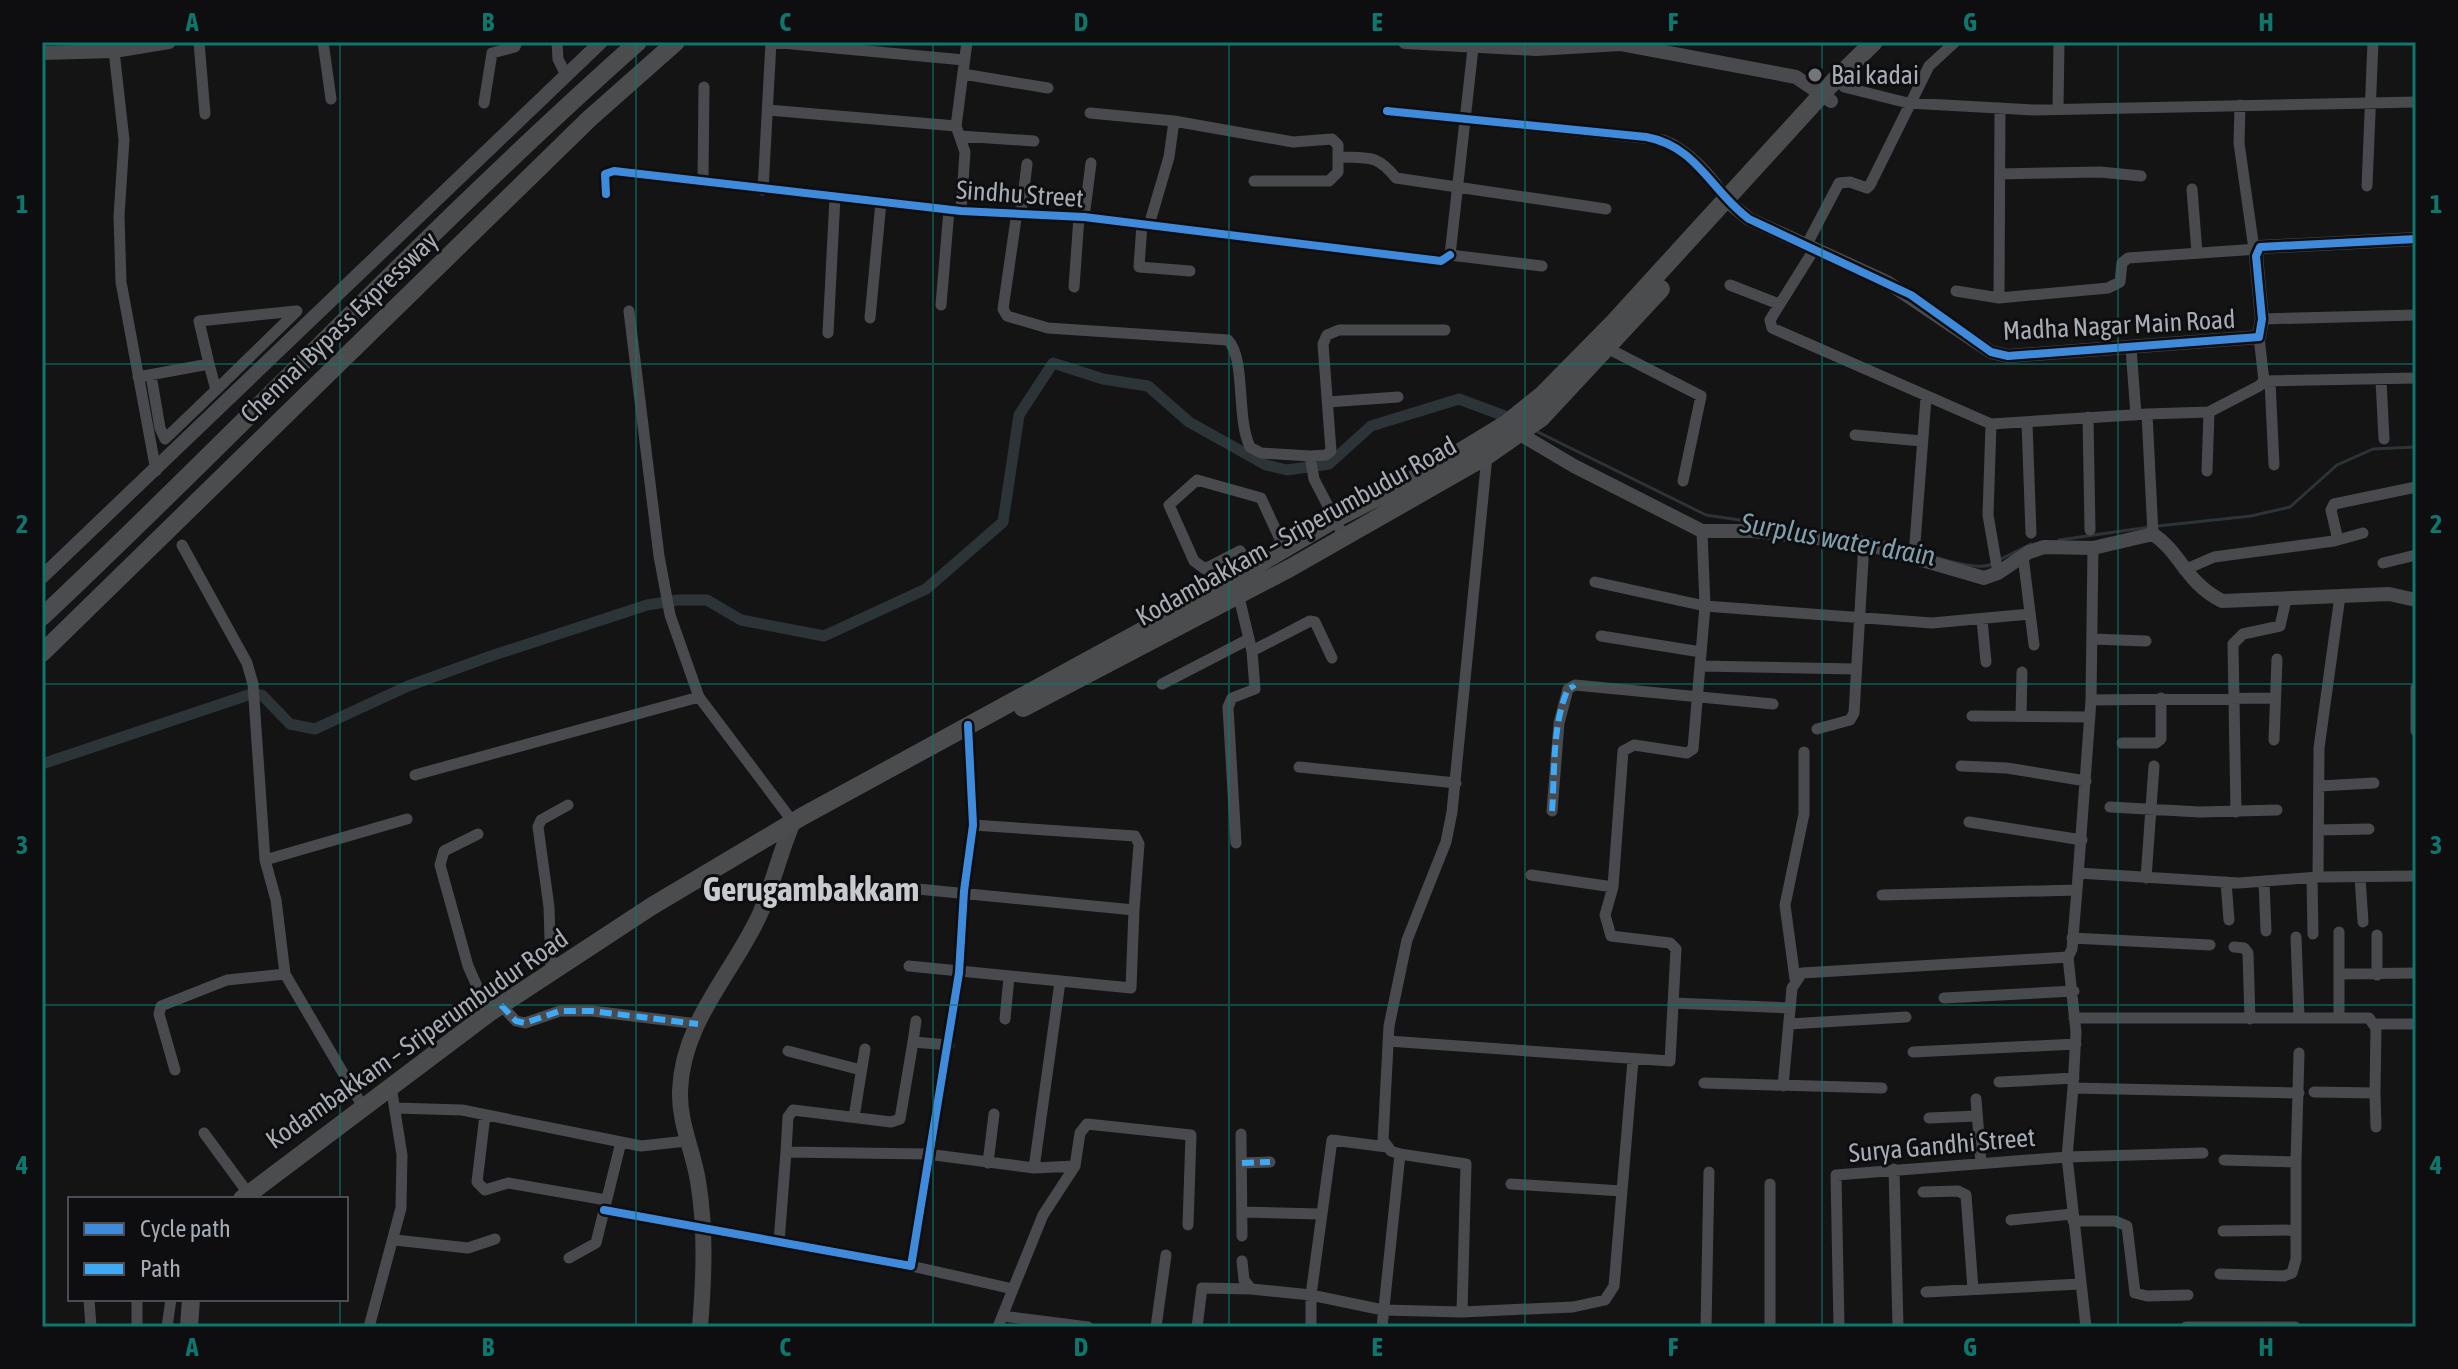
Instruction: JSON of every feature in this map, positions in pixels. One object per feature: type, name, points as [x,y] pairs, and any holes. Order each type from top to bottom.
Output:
[{"type":"main road","name":"Chennai Bypass Expressway","points":[[42,617],[164,503],[563,108],[638,42]]},
{"type":"main road","name":"Chennai Bypass Expressway","points":[[42,653],[589,119],[676,42]]},
{"type":"main road","name":"Kodambakkam – Sriperumbudur Road","points":[[245,1196],[495,1009],[625,927],[660,914],[789,830],[1236,586],[1290,568],[1340,526],[1427,472],[1541,418],[1609,349],[1730,204],[1875,42]]},
{"type":"main road","name":"Kodambakkam – Sriperumbudur Road","points":[[1236,586],[1253,567],[1285,550],[1487,456],[1542,395],[1730,204]]},
{"type":"main road","points":[[700,1327],[705,1271],[703,1228],[698,1179],[687,1141],[680,1090],[686,1054],[698,1024],[759,915],[789,830]]},
{"type":"main road","points":[[179,1327],[191,1301]]},
{"type":"main road","points":[[189,1327],[191,1301]]},
{"type":"street","points":[[42,53],[60,47],[169,42]]},
{"type":"street","points":[[199,42],[205,114]]},
{"type":"street","points":[[323,42],[331,99]]},
{"type":"street","points":[[484,103],[492,53],[514,47],[517,42]]},
{"type":"street","points":[[557,42],[558,59],[566,75]]},
{"type":"street","points":[[42,577],[601,42]]},
{"type":"street","points":[[763,190],[771,42],[964,60]]},
{"type":"street","points":[[941,305],[965,152],[958,131],[967,42]]},
{"type":"street","points":[[1405,42],[1473,48],[1621,44],[1796,77],[1833,90],[1908,103],[2058,109],[2240,105],[2289,107],[2368,101],[2416,102]]},
{"type":"street","points":[[1955,42],[1929,66],[1870,185],[1867,188],[1850,182],[1839,183],[1811,246],[1770,320],[1775,331],[1991,424],[2209,412],[2267,381],[2416,378]]},
{"type":"street","points":[[2058,109],[2059,42]]},
{"type":"street","points":[[2367,186],[2368,101],[2373,42]]},
{"type":"street","points":[[114,46],[124,140],[119,258],[144,376],[156,471]]},
{"type":"street","points":[[1450,255],[1473,48]]},
{"type":"street","points":[[963,74],[1048,88]]},
{"type":"street","points":[[703,181],[704,87]]},
{"type":"street","points":[[2240,105],[2240,156],[2256,249]]},
{"type":"street","points":[[1999,298],[2000,108]]},
{"type":"street","points":[[768,110],[1034,141]]},
{"type":"street","points":[[1387,111],[1663,140],[1675,144],[1718,186],[1730,204]]},
{"type":"street","points":[[1090,113],[1174,121],[1293,142],[1332,139],[1338,145],[1338,172],[1329,181],[1254,181]]},
{"type":"street","points":[[1174,121],[1169,157],[1145,224],[1141,269],[1190,271]]},
{"type":"street","points":[[1339,157],[1376,158],[1386,163],[1396,178],[1606,209]]},
{"type":"street","points":[[1074,287],[1091,163]]},
{"type":"street","points":[[1027,164],[1003,309],[1007,316],[1048,328],[1228,340],[1235,351],[1241,417],[1250,447],[1261,453],[1310,459],[1331,451],[1323,344],[1331,332],[1445,330]]},
{"type":"street","name":"Sindhu Street","points":[[606,194],[604,178],[609,172],[955,210],[1082,217],[1441,261],[1450,255],[1542,266]]},
{"type":"street","points":[[2000,174],[2100,172],[2141,176]]},
{"type":"street","points":[[2192,189],[2197,253]]},
{"type":"street","points":[[828,333],[835,197]]},
{"type":"street","points":[[870,318],[881,202]]},
{"type":"street","name":"Madha Nagar Main Road","points":[[1730,204],[1749,219],[1911,295],[1991,352],[2008,356],[2259,337],[2262,319],[2256,249]]},
{"type":"street","points":[[1956,291],[1999,298],[2108,288],[2120,282],[2123,260],[2416,239]]},
{"type":"street","points":[[1730,285],[1779,304]]},
{"type":"street","points":[[144,376],[165,439],[216,390],[297,311],[199,321],[216,390]]},
{"type":"street","points":[[629,311],[664,594],[670,615],[699,697],[789,830]]},
{"type":"street","points":[[2262,319],[2416,315]]},
{"type":"street","points":[[2259,337],[2267,381],[2274,465]]},
{"type":"street","points":[[2131,348],[2142,414],[2152,529],[2201,590],[2222,601],[2389,594],[2416,600]]},
{"type":"street","points":[[1609,349],[1701,396],[1683,481]]},
{"type":"street","points":[[144,376],[209,364]]},
{"type":"street","points":[[2381,380],[2384,439]]},
{"type":"street","points":[[1328,402],[1398,397]]},
{"type":"street","points":[[1915,550],[1926,398]]},
{"type":"street","points":[[2207,471],[2209,412]]},
{"type":"street","points":[[2088,417],[2090,530]]},
{"type":"street","points":[[2027,423],[2031,533]]},
{"type":"street","points":[[1991,424],[1988,515],[1996,566]]},
{"type":"street","points":[[1512,430],[1702,531],[1753,531],[1915,550],[1970,576],[2044,547],[2093,548],[2152,529]]},
{"type":"street","points":[[1855,435],[1922,441]]},
{"type":"street","points":[[1387,1147],[1383,1140],[1388,1041],[1411,924],[1446,842],[1456,783],[1487,456]]},
{"type":"street","points":[[1310,459],[1314,479],[1340,526]]},
{"type":"street","points":[[1253,567],[1240,551],[1214,566],[1200,567],[1194,561],[1169,505],[1197,480],[1261,498],[1285,550]]},
{"type":"street","points":[[2334,541],[2337,536],[2331,510],[2334,504],[2416,487]]},
{"type":"street","points":[[1388,1041],[1670,1061],[1677,954],[1674,945],[1611,936],[1605,915],[1613,887],[1623,751],[1634,745],[1691,752],[1694,746],[1705,606],[1702,531]]},
{"type":"street","points":[[2184,570],[2214,557],[2334,541],[2363,533]]},
{"type":"street","points":[[1817,729],[1852,717],[1864,543]]},
{"type":"street","points":[[182,545],[247,663],[257,700],[265,860],[276,900],[285,974],[363,1107]]},
{"type":"street","points":[[2086,1327],[2067,1157],[2076,1044],[2074,991],[2068,957],[2082,840],[2090,717],[2093,548]]},
{"type":"street","points":[[2383,563],[2416,555]]},
{"type":"street","points":[[2023,556],[2034,645]]},
{"type":"street","points":[[1595,582],[1705,606],[1860,620],[1932,623],[2030,614]]},
{"type":"street","points":[[1236,586],[1251,645],[1255,689],[1232,698],[1228,707],[1236,843]]},
{"type":"street","points":[[2313,934],[2325,693],[2340,596]]},
{"type":"street","points":[[2236,812],[2235,639],[2243,634],[2280,626],[2286,600]]},
{"type":"street","points":[[1982,620],[1986,662]]},
{"type":"street","points":[[1162,684],[1312,621],[1332,658]]},
{"type":"street","points":[[1601,636],[1701,652]]},
{"type":"street","points":[[2092,639],[2146,641]]},
{"type":"street","points":[[2274,740],[2277,659]]},
{"type":"street","points":[[1700,666],[1854,669]]},
{"type":"street","points":[[2021,716],[2022,672]]},
{"type":"street","points":[[1552,811],[1559,723],[1568,689],[1575,685],[1773,704]]},
{"type":"street","points":[[2416,688],[2416,731]]},
{"type":"street","points":[[2091,700],[2234,696],[2275,698]]},
{"type":"street","points":[[415,775],[699,697]]},
{"type":"street","points":[[2122,743],[2156,743],[2161,739],[2161,698]]},
{"type":"street","points":[[1972,716],[2090,717]]},
{"type":"street","points":[[911,1266],[959,973],[964,891],[973,825],[969,731]]},
{"type":"street","points":[[1783,1086],[1795,979],[1785,905],[1804,814],[1804,752]]},
{"type":"street","points":[[1961,766],[2007,768],[2086,781]]},
{"type":"street","points":[[2146,878],[2154,766]]},
{"type":"street","points":[[1299,767],[1456,783]]},
{"type":"street","points":[[2319,786],[2374,783]]},
{"type":"street","points":[[551,973],[549,907],[538,827],[541,820],[568,805]]},
{"type":"street","points":[[2110,807],[2236,812],[2277,810]]},
{"type":"street","points":[[265,860],[407,819]]},
{"type":"street","points":[[1969,822],[2082,840]]},
{"type":"street","points":[[909,966],[1131,988],[1139,844],[1135,836],[973,825]]},
{"type":"street","points":[[2319,830],[2369,829]]},
{"type":"street","points":[[478,834],[444,851],[440,865],[468,966],[495,1009],[525,1023],[560,1011],[592,1011],[698,1024]]},
{"type":"street","points":[[2078,873],[2226,882],[2416,876]]},
{"type":"street","points":[[1531,875],[1613,887]]},
{"type":"street","points":[[2360,877],[2363,922]]},
{"type":"street","points":[[2264,881],[2266,931]]},
{"type":"street","points":[[2226,882],[2229,920]]},
{"type":"street","points":[[907,888],[964,891],[1134,910]]},
{"type":"street","points":[[1882,895],[2077,890]]},
{"type":"street","points":[[2339,932],[2339,1016]]},
{"type":"street","points":[[2377,935],[2377,975]]},
{"type":"street","points":[[2296,937],[2299,1017]]},
{"type":"street","points":[[2072,938],[2210,945]]},
{"type":"street","points":[[2234,947],[2248,953],[2250,1019]]},
{"type":"street","points":[[1795,979],[1811,971],[2068,957]]},
{"type":"street","points":[[2339,974],[2416,973]]},
{"type":"street","points":[[175,1070],[159,1014],[161,1006],[227,980],[285,974]]},
{"type":"street","points":[[1005,1019],[1009,977]]},
{"type":"street","points":[[1034,1168],[1060,982]]},
{"type":"street","points":[[1944,998],[2074,991]]},
{"type":"street","points":[[1673,1003],[1790,1008]]},
{"type":"street","points":[[1789,1024],[1906,1017]]},
{"type":"street","points":[[2074,1018],[2369,1018],[2374,1024],[2376,1127]]},
{"type":"street","points":[[779,1242],[789,1112],[891,1122],[900,1119],[916,1021]]},
{"type":"street","points":[[2374,1024],[2416,1024]]},
{"type":"street","points":[[913,1042],[949,1045]]},
{"type":"street","points":[[1913,1052],[2076,1044]]},
{"type":"street","points":[[854,1117],[865,1049]]},
{"type":"street","points":[[788,1051],[861,1070]]},
{"type":"street","points":[[2220,1274],[2284,1276],[2292,1273],[2296,1230],[2299,1053]]},
{"type":"street","points":[[1197,1327],[1202,1288],[1311,1295],[1383,1310],[1462,1312],[1573,1307],[1605,1300],[1614,1286],[1633,1060]]},
{"type":"street","points":[[1999,1082],[2299,1093]]},
{"type":"street","points":[[1704,1083],[1882,1088]]},
{"type":"street","points":[[369,1327],[395,1240],[403,1171],[391,1086]]},
{"type":"street","points":[[2314,1092],[2375,1093]]},
{"type":"street","points":[[1976,1099],[1981,1163]]},
{"type":"street","points":[[395,1108],[444,1108],[641,1146],[687,1141]]},
{"type":"street","points":[[988,1163],[994,1114]]},
{"type":"street","points":[[485,1115],[477,1182],[485,1190],[508,1183],[703,1228],[911,1266],[1013,1289]]},
{"type":"street","points":[[1929,1118],[1977,1116]]},
{"type":"street","points":[[1088,1327],[1000,1321],[1043,1215],[1075,1166],[1080,1133],[1087,1124],[1186,1132],[1193,1144],[1188,1225]]},
{"type":"street","points":[[204,1133],[245,1196]]},
{"type":"street","points":[[1241,1134],[1242,1236]]},
{"type":"street","points":[[1311,1327],[1311,1295],[1320,1214],[1332,1140],[1387,1147],[1400,1154],[1466,1164],[1462,1312]]},
{"type":"street","points":[[569,1258],[590,1250],[596,1243],[621,1142]]},
{"type":"street","points":[[786,1152],[927,1154],[1034,1168],[1075,1166]]},
{"type":"street","name":"Surya Gandhi Street","points":[[1839,1327],[1836,1175],[2067,1157],[2203,1153]]},
{"type":"street","points":[[1382,1327],[1400,1154]]},
{"type":"street","points":[[2224,1160],[2296,1162]]},
{"type":"street","points":[[1242,1163],[1270,1162]]},
{"type":"street","points":[[1894,1169],[1898,1327]]},
{"type":"street","points":[[1706,1327],[1709,1172]]},
{"type":"street","points":[[1511,1184],[1622,1191]]},
{"type":"street","points":[[1770,1184],[1770,1327]]},
{"type":"street","points":[[1923,1192],[1958,1191],[1966,1195],[1973,1289]]},
{"type":"street","points":[[1243,1212],[1320,1214]]},
{"type":"street","points":[[2011,1220],[2073,1217],[2115,1221],[2127,1226],[2135,1293],[2147,1296],[2188,1295]]},
{"type":"street","points":[[2223,1231],[2296,1230]]},
{"type":"street","points":[[395,1240],[468,1248],[495,1239]]},
{"type":"street","points":[[1156,1327],[1166,1255]]},
{"type":"street","points":[[1242,1261],[1244,1280],[1251,1289]]},
{"type":"street","points":[[1926,1292],[2080,1284]]},
{"type":"street","points":[[89,1301],[91,1327]]},
{"type":"street","points":[[137,1301],[137,1327]]},
{"type":"street","points":[[167,1327],[171,1301]]},
{"type":"street","points":[[2186,1327],[2295,1327]]},
{"type":"waterway","points":[[42,764],[251,694],[262,695],[290,724],[315,729],[408,686],[647,605],[678,600],[707,600],[741,620],[824,636],[926,589],[1003,522],[1019,415],[1053,363],[1103,379],[1148,386],[1189,422],[1266,465],[1287,470],[1329,464],[1371,426],[1459,399],[1510,418]]},
{"type":"waterway","name":"Surplus water drain","points":[[1538,432],[1706,515],[1794,528]]},
{"type":"waterway","name":"Surplus water drain","points":[[2158,526],[2251,516],[2290,507],[2337,465],[2373,449],[2416,447]]},
{"type":"waterway","name":"Surplus water drain","points":[[2059,540],[2150,527]]},
{"type":"waterway","name":"Surplus water drain","points":[[1885,542],[1956,563],[1993,564]]},
{"type":"waterway","name":"Surplus water drain","points":[[1999,560],[2031,544]]},
{"type":"marked path","points":[[1552,811],[1559,717],[1568,689],[1575,685]]},
{"type":"marked path","points":[[501,1005],[516,1021],[525,1023],[560,1011],[592,1011],[698,1024]]},
{"type":"marked path","points":[[1242,1163],[1270,1162]]},
{"type":"cycle path","points":[[1387,111],[1646,137],[1664,142],[1691,160],[1749,219],[1911,295],[1991,352],[2008,356],[2259,337],[2262,319],[2256,256],[2260,247],[2416,239]]},
{"type":"cycle path","points":[[606,194],[605,174],[614,171],[961,211],[1084,217],[1441,261],[1450,255]]},
{"type":"cycle path","points":[[604,1210],[911,1266],[959,973],[964,891],[973,825],[968,725]]},
{"type":"place","name":"Bai kadai","points":[[1815,75]]},
{"type":"district","name":"Gerugambakkam","points":[[811,889]]}]
